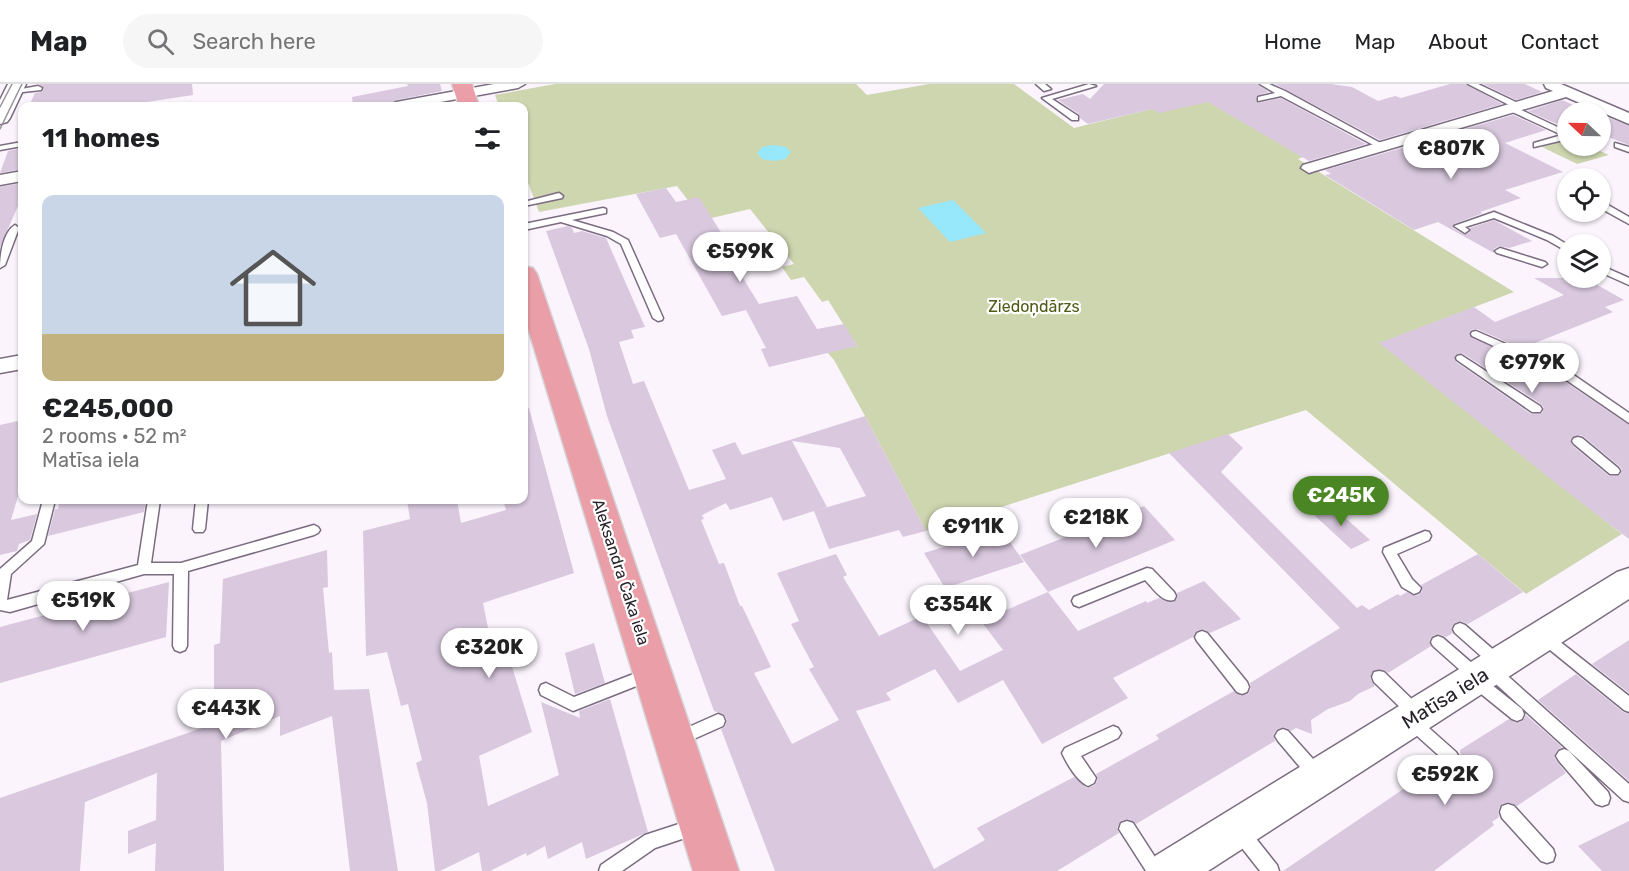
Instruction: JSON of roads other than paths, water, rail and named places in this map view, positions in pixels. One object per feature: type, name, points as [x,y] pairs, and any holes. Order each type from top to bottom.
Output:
[{"type":"main road","name":"Aleksandra Čaka iela","points":[[528,286],[716,871]]},
{"type":"street","points":[[421,102],[518,84]]},
{"type":"street","points":[[1549,84],[1629,119]]},
{"type":"street","points":[[0,118],[16,88]]},
{"type":"street","points":[[1309,168],[1566,92]]},
{"type":"street","points":[[0,180],[18,177]]},
{"type":"street","points":[[0,366],[18,363]]},
{"type":"street","name":"Matīsa iela","points":[[1193,865],[1238,829],[1629,582]]},
{"type":"lane","points":[[1074,118],[1046,98],[1092,86],[1089,84]]},
{"type":"lane","points":[[1264,84],[1382,146]]},
{"type":"lane","points":[[1472,84],[1557,129]]},
{"type":"lane","points":[[16,88],[38,88]]},
{"type":"lane","points":[[1261,99],[1282,93]]},
{"type":"lane","points":[[1432,132],[1463,147]]},
{"type":"lane","points":[[1537,145],[1557,139]]},
{"type":"lane","points":[[0,148],[18,145]]},
{"type":"lane","points":[[1618,145],[1629,150]]},
{"type":"lane","points":[[528,203],[559,196]]},
{"type":"lane","points":[[528,226],[603,211]]},
{"type":"lane","points":[[1611,211],[1629,221]]},
{"type":"lane","points":[[1465,231],[1458,226],[1494,215],[1557,242]]},
{"type":"lane","points":[[560,219],[610,234],[625,242],[658,318]]},
{"type":"lane","points":[[0,265],[15,228]]},
{"type":"lane","points":[[1500,251],[1542,264]]},
{"type":"lane","points":[[1611,273],[1629,282]]},
{"type":"lane","points":[[1476,334],[1530,358],[1542,358],[1629,419]]},
{"type":"lane","points":[[1461,358],[1536,409]]},
{"type":"lane","points":[[1578,441],[1614,471]]},
{"type":"lane","points":[[48,504],[38,544],[5,573],[0,603],[10,606],[144,569],[181,568],[314,530]]},
{"type":"lane","points":[[144,569],[153,504]]},
{"type":"lane","points":[[199,529],[202,504]]},
{"type":"lane","points":[[1414,588],[1407,583],[1389,552],[1425,536]]},
{"type":"lane","points":[[180,646],[181,568]]},
{"type":"lane","points":[[1079,601],[1148,573],[1169,596]]},
{"type":"lane","points":[[1460,629],[1485,673],[1517,714]]},
{"type":"lane","points":[[1543,636],[1629,705]]},
{"type":"lane","points":[[1202,637],[1242,687]]},
{"type":"lane","points":[[1438,642],[1485,673],[1629,794]]},
{"type":"lane","points":[[546,690],[573,704],[653,672]]},
{"type":"lane","points":[[1379,677],[1451,757]]},
{"type":"lane","points":[[674,741],[718,722]]},
{"type":"lane","points":[[1088,778],[1070,753],[1113,733]]},
{"type":"lane","points":[[1282,736],[1319,777]]},
{"type":"lane","points":[[1564,756],[1602,798]]},
{"type":"lane","points":[[1508,812],[1547,855]]},
{"type":"lane","points":[[607,871],[651,841],[701,824]]},
{"type":"lane","points":[[1127,829],[1156,871]]},
{"type":"lane","points":[[1238,829],[1271,871]]},
{"type":"water","points":[[774,145],[786,147],[791,152],[785,159],[774,161],[762,159],[757,153],[762,147]]},
{"type":"water","points":[[953,200],[986,233],[950,242],[918,208]]},
{"type":"tram line","points":[[0,107],[12,84]]},
{"type":"tram line","points":[[0,129],[22,84]]},
{"type":"park label","name":"Ziedoņdārzs","points":[[1034,306]]}]
